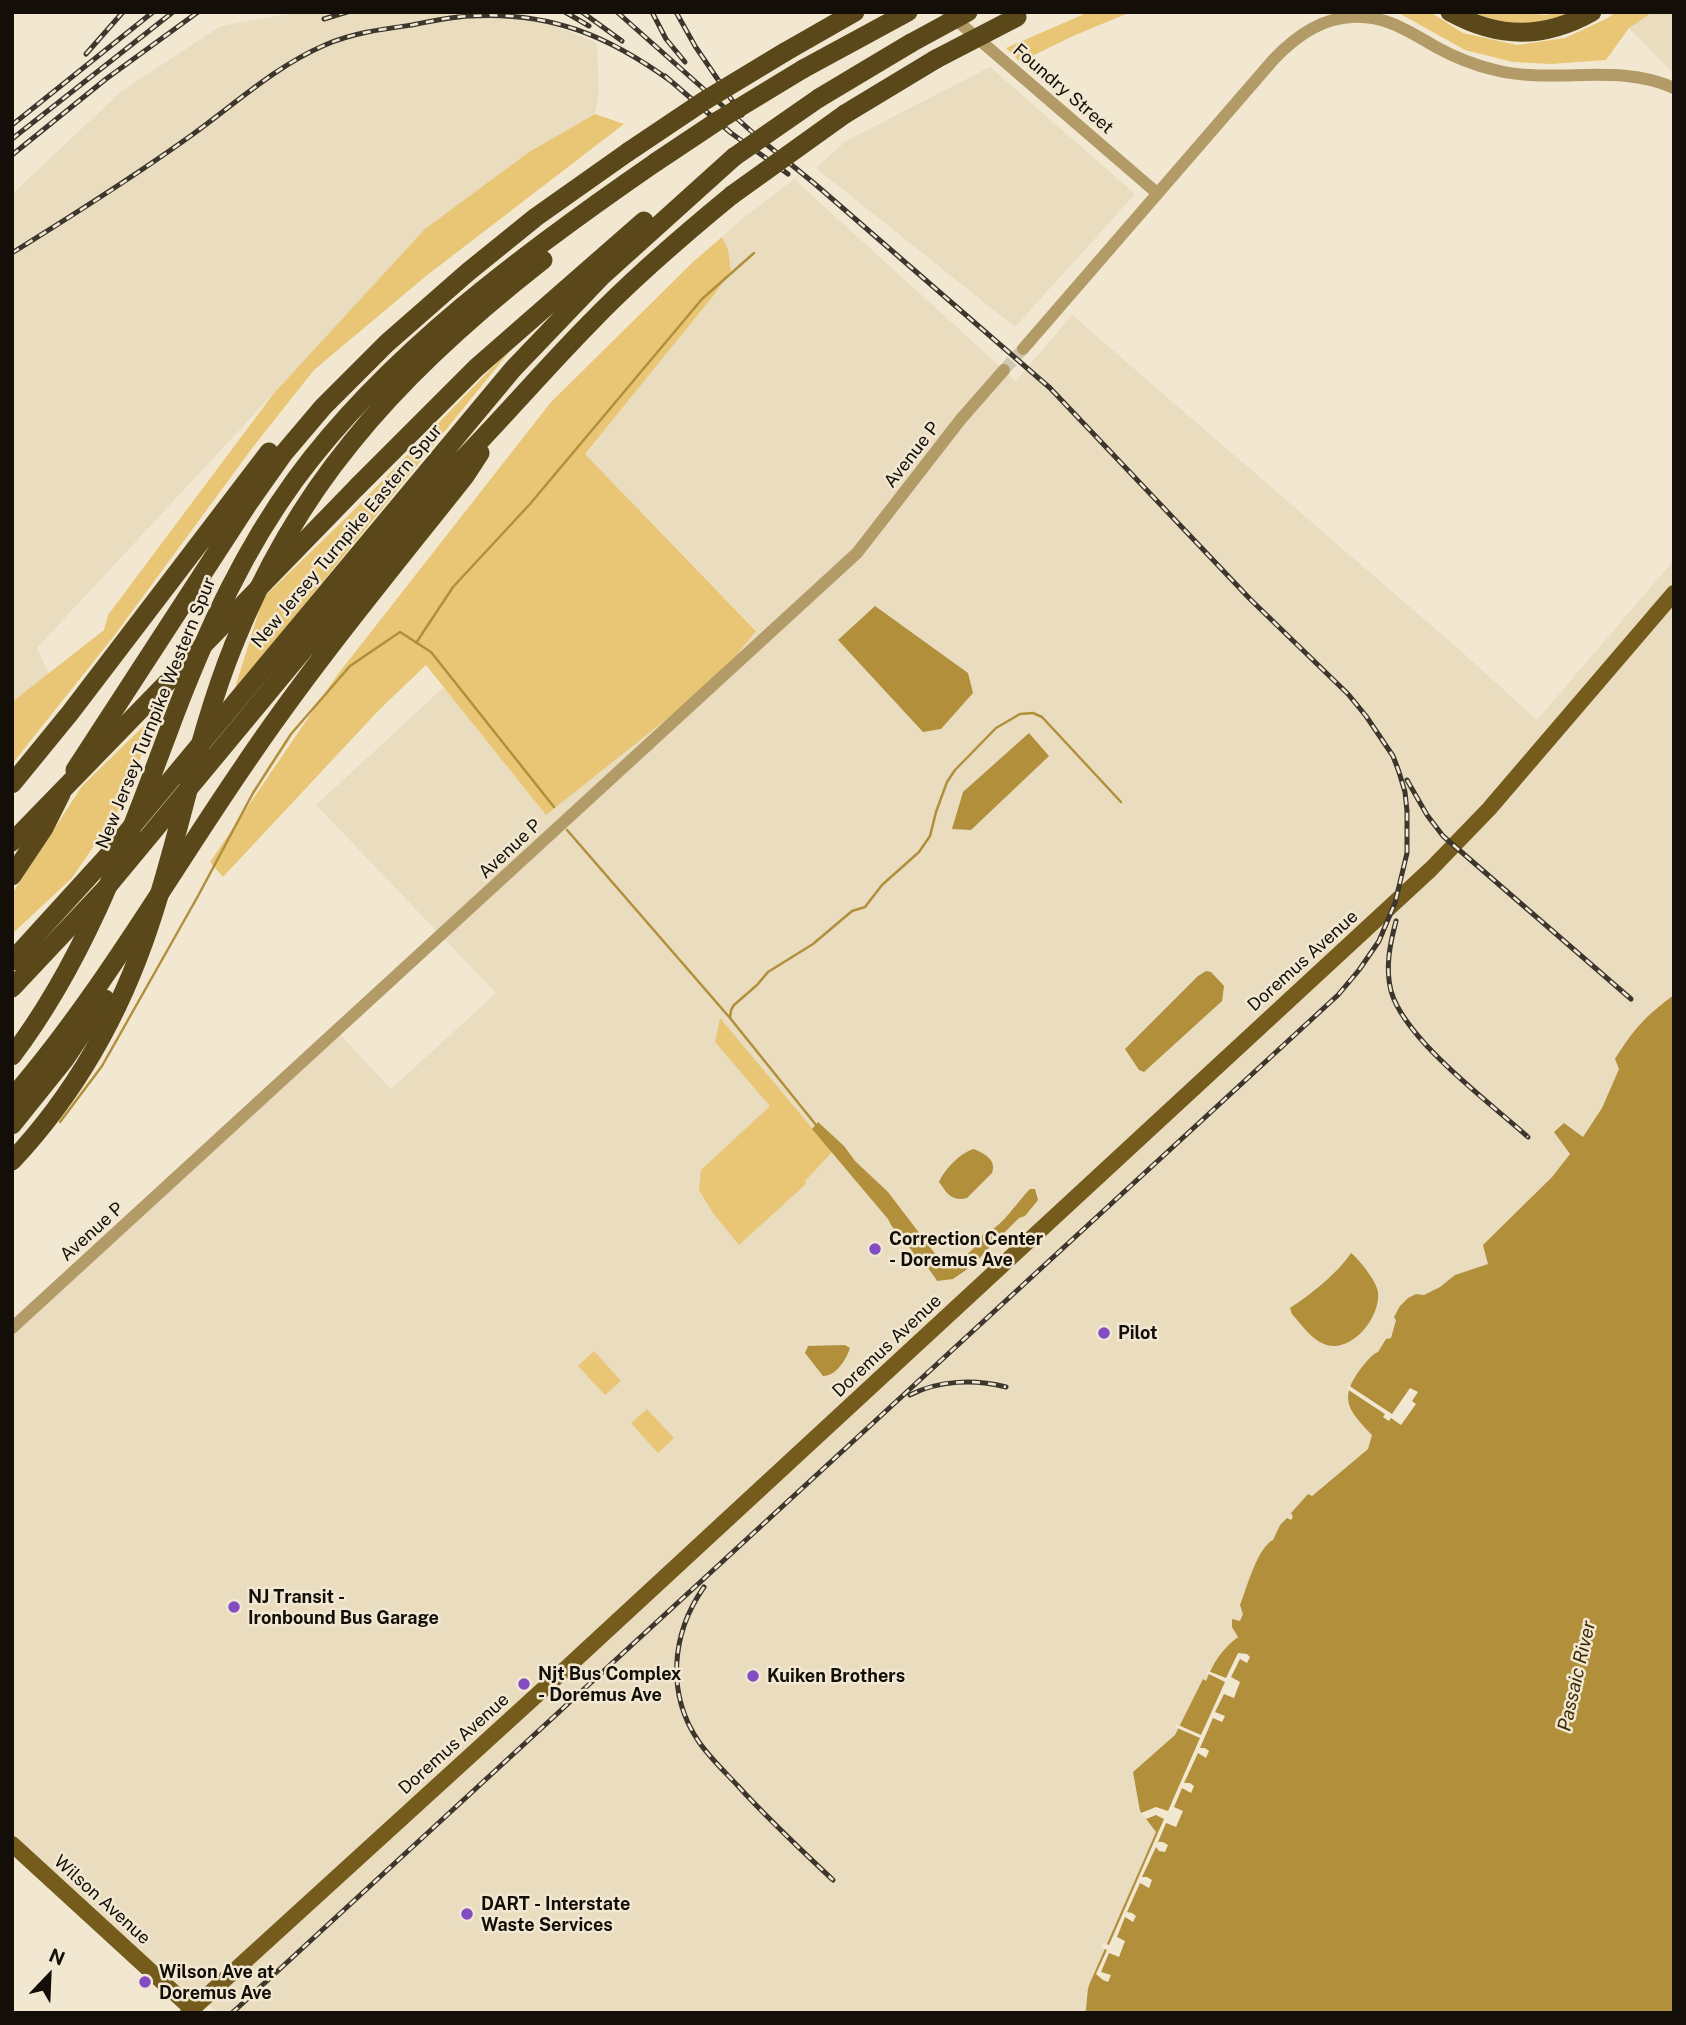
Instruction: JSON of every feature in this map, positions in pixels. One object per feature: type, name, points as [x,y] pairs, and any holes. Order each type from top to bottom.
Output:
[{"type":"highway","name":"New Jersey Turnpike Western Spur","points":[[12,853],[70,778],[265,479],[297,437],[357,371],[468,272],[567,195],[705,101],[855,12]]},
{"type":"highway","name":"New Jersey Turnpike Eastern Spur","points":[[12,842],[453,390],[627,234],[819,98],[968,12]]},
{"type":"highway","points":[[1450,12],[1483,27],[1516,33],[1538,32],[1561,26],[1592,12]]},
{"type":"highway","points":[[12,988],[107,887],[456,466],[616,296],[732,195],[845,114],[936,59],[1023,15]]},
{"type":"highway","name":"New Jersey Turnpike Western Spur","points":[[12,1056],[48,1003],[90,926],[126,844],[178,706],[219,608],[249,551],[294,482],[333,432],[391,371],[454,315],[618,189],[719,120],[803,69],[900,16]]},
{"type":"highway","name":"New Jersey Turnpike Eastern Spur","points":[[12,961],[104,860],[513,369],[602,275],[704,179]]},
{"type":"highway","points":[[12,1161],[50,1116],[80,1073],[112,1018],[151,922],[201,740],[234,644],[253,600],[313,494],[350,444],[391,396],[500,295],[566,243],[618,189]]},
{"type":"highway","points":[[12,784],[70,713],[292,423],[357,371]]},
{"type":"highway","points":[[12,1098],[85,1004],[231,784],[313,669],[465,476],[501,421]]},
{"type":"highway","name":"New Jersey Turnpike Western Spur","points":[[12,876],[44,828],[70,778]]},
{"type":"highway","points":[[12,1125],[58,1068],[108,993],[208,835],[231,784]]},
{"type":"main road","name":"Doremus Avenue","points":[[193,2011],[1431,869],[1489,809],[1674,593]]},
{"type":"main road","name":"Wilson Avenue","points":[[12,1844],[193,2011]]},
{"type":"street","name":"Foundry Street","points":[[947,12],[1157,193]]},
{"type":"street","points":[[1023,349],[1282,51],[1313,28],[1336,19],[1364,17],[1385,20],[1405,28],[1452,55],[1497,70],[1542,75],[1627,75],[1674,88]]},
{"type":"street","name":"Avenue P","points":[[12,1328],[857,553],[961,419],[1004,370]]},
{"type":"shaded area","points":[[298,12],[522,12],[597,43],[599,95],[595,114],[529,152],[425,230],[37,648],[49,674],[12,702],[12,194],[123,90],[221,26]]},
{"type":"shaded area","points":[[1089,12],[1131,12],[1020,62],[1006,48]]},
{"type":"shaded area","points":[[1397,12],[1430,12],[1463,33],[1517,45],[1565,38],[1615,12],[1653,12],[1629,28],[1606,60],[1551,64],[1513,62],[1465,50]]},
{"type":"shaded area","points":[[1468,12],[1547,15],[1574,12],[1541,24],[1507,23]]},
{"type":"shaded area","points":[[1653,12],[1674,12],[1674,74],[1629,28]]},
{"type":"shaded area","points":[[990,67],[1135,194],[1015,327],[816,168],[846,141]]},
{"type":"shaded area","points":[[595,114],[624,124],[426,276],[314,370],[253,447],[114,636],[12,764],[12,702],[104,630],[108,615],[274,393],[425,229],[529,152]]},
{"type":"shaded area","points":[[794,179],[1016,381],[1072,315],[1537,720],[1674,560],[1674,995],[1650,1013],[1633,1032],[1616,1059],[1619,1069],[1602,1108],[1583,1137],[1555,1132],[1570,1154],[1532,1196],[1488,1264],[1455,1275],[1424,1295],[1416,1294],[1396,1319],[1391,1338],[1386,1339],[1378,1352],[1370,1432],[1372,1436],[1368,1449],[1295,1509],[1291,1513],[1294,1517],[1291,1520],[1280,1525],[1240,1622],[1232,1619],[1232,1627],[1238,1637],[1213,1665],[1206,1681],[1203,1680],[1175,1735],[1133,1772],[1156,1832],[1089,1985],[1085,2013],[221,2013],[189,1994],[12,1841],[12,1327],[336,1030],[391,1089],[496,993],[316,805],[444,687],[546,815],[756,630],[585,454],[731,271],[728,249],[722,237]]},
{"type":"shaded area","points":[[722,237],[728,249],[731,271],[585,454],[756,631],[718,678],[546,815],[426,665],[379,710],[223,877],[210,862],[338,674],[551,402],[694,261]]},
{"type":"shaded area","points":[[518,341],[234,691],[263,598],[350,514]]},
{"type":"shaded area","points":[[161,709],[119,809],[72,878],[12,934],[12,894],[82,786]]},
{"type":"shaded area","points":[[720,1018],[832,1152],[805,1181],[806,1184],[739,1245],[713,1213],[699,1190],[701,1170],[770,1106],[715,1042]]},
{"type":"shaded area","points":[[594,1351],[621,1381],[605,1395],[578,1366]]},
{"type":"shaded area","points":[[647,1409],[674,1438],[658,1453],[631,1423]]},
{"type":"water","points":[[875,606],[968,673],[973,693],[941,729],[923,732],[838,640]]},
{"type":"water","points":[[1029,733],[1049,756],[971,830],[952,829],[963,792]]},
{"type":"water","points":[[1206,971],[1211,972],[1224,986],[1222,1001],[1144,1072],[1139,1070],[1125,1049]]},
{"type":"water","name":"Passaic River","points":[[1674,995],[1674,2013],[1085,2013],[1089,1985],[1156,1832],[1140,1811],[1133,1772],[1175,1735],[1203,1679],[1206,1681],[1227,1646],[1238,1637],[1232,1627],[1232,1619],[1240,1621],[1243,1614],[1240,1605],[1253,1569],[1280,1525],[1287,1518],[1291,1520],[1291,1513],[1308,1494],[1312,1496],[1368,1449],[1372,1435],[1357,1419],[1349,1404],[1348,1396],[1354,1378],[1386,1339],[1391,1338],[1396,1320],[1394,1317],[1408,1298],[1416,1294],[1424,1295],[1455,1275],[1488,1264],[1483,1245],[1552,1177],[1570,1154],[1554,1132],[1564,1123],[1583,1137],[1602,1108],[1619,1069],[1615,1059],[1641,1024]]},
{"type":"water","points":[[818,1122],[888,1192],[936,1255],[946,1262],[957,1260],[969,1253],[983,1234],[996,1227],[1030,1189],[1035,1189],[1038,1200],[1025,1216],[1019,1218],[966,1270],[953,1279],[937,1281],[920,1258],[912,1259],[914,1254],[888,1219],[812,1129]]},
{"type":"water","points":[[974,1149],[991,1161],[992,1173],[967,1198],[953,1198],[939,1182],[953,1162]]},
{"type":"water","points":[[1351,1253],[1363,1265],[1374,1283],[1378,1302],[1369,1323],[1353,1339],[1334,1346],[1324,1344],[1306,1331],[1290,1308],[1323,1283]]},
{"type":"water","points":[[845,1345],[850,1348],[840,1367],[823,1376],[805,1353],[808,1346]]},
{"type":"pier","points":[[1348,1385],[1392,1414],[1410,1388],[1418,1392],[1412,1401],[1416,1404],[1401,1425],[1391,1418],[1389,1421],[1383,1417],[1385,1414],[1347,1389]]},
{"type":"pier","points":[[1238,1653],[1250,1657],[1247,1663],[1240,1659],[1231,1677],[1240,1682],[1234,1698],[1224,1694],[1215,1712],[1225,1716],[1222,1722],[1213,1718],[1200,1748],[1209,1751],[1206,1758],[1198,1753],[1184,1783],[1194,1786],[1191,1793],[1182,1788],[1174,1807],[1183,1811],[1176,1827],[1166,1823],[1158,1842],[1168,1845],[1165,1852],[1156,1847],[1142,1877],[1152,1880],[1149,1888],[1140,1883],[1127,1912],[1136,1916],[1133,1922],[1125,1917],[1117,1937],[1125,1941],[1119,1957],[1109,1953],[1101,1972],[1111,1975],[1108,1982],[1103,1980],[1096,1974],[1107,1950],[1101,1947],[1103,1943],[1109,1945],[1164,1819],[1156,1815],[1146,1819],[1141,1813],[1156,1807],[1168,1811],[1200,1738],[1175,1727],[1176,1724],[1201,1735],[1225,1682],[1207,1673],[1208,1671],[1226,1678]]},
{"type":"waterway","points":[[416,643],[453,587],[530,504],[702,299],[754,253]]},
{"type":"waterway","points":[[60,1122],[102,1066],[253,793],[291,734],[350,666],[400,632],[431,652],[554,807]]},
{"type":"waterway","points":[[816,1125],[730,1018],[731,1010],[768,972],[813,944],[852,911],[865,907],[882,885],[919,852],[930,836],[947,782],[955,770],[996,728],[1020,714],[1033,713],[1042,717],[1121,802]]},
{"type":"waterway","points":[[567,830],[730,1018]]},
{"type":"tunnel","points":[[1004,370],[1023,349]]},
{"type":"railway","points":[[86,54],[123,12]]},
{"type":"railway","points":[[12,125],[153,12]]},
{"type":"railway","points":[[12,139],[173,12]]},
{"type":"railway","points":[[12,155],[106,79],[198,12]]},
{"type":"railway","points":[[324,19],[347,12]]},
{"type":"railway","points":[[565,12],[589,26]]},
{"type":"railway","points":[[582,12],[622,41]]},
{"type":"railway","points":[[232,2013],[1338,995],[1379,941],[1395,903],[1407,853],[1407,811],[1399,772],[1393,756],[1348,694],[1250,599],[1050,388],[760,139],[617,12]]},
{"type":"railway","points":[[652,12],[666,39],[685,62]]},
{"type":"railway","points":[[676,12],[695,46],[742,115]]},
{"type":"railway","points":[[12,253],[146,167],[289,64],[325,45],[357,34],[441,19],[499,16],[526,18],[577,30],[601,40],[672,82]]},
{"type":"railway","points":[[665,76],[731,133],[788,174]]},
{"type":"railway","points":[[1407,780],[1427,815],[1443,836],[1631,999]]},
{"type":"railway","points":[[1396,921],[1388,973],[1391,991],[1399,1010],[1430,1050],[1528,1137]]},
{"type":"railway","points":[[910,1395],[933,1386],[957,1382],[1006,1387]]},
{"type":"railway","points":[[704,1587],[693,1605],[679,1644],[677,1684],[688,1723],[718,1765],[833,1880]]},
{"type":"place","name":"Correction Center - Doremus Ave","points":[[875,1249]]},
{"type":"place","name":"Pilot","points":[[1104,1333]]},
{"type":"place","name":"NJ Transit - Ironbound Bus Garage","points":[[234,1607]]},
{"type":"place","name":"Kuiken Brothers","points":[[753,1676]]},
{"type":"place","name":"Njt Bus Complex - Doremus Ave","points":[[524,1684]]},
{"type":"place","name":"DART - Interstate Waste Services","points":[[467,1914]]},
{"type":"place","name":"Wilson Ave at Doremus Ave","points":[[145,1982]]}]
